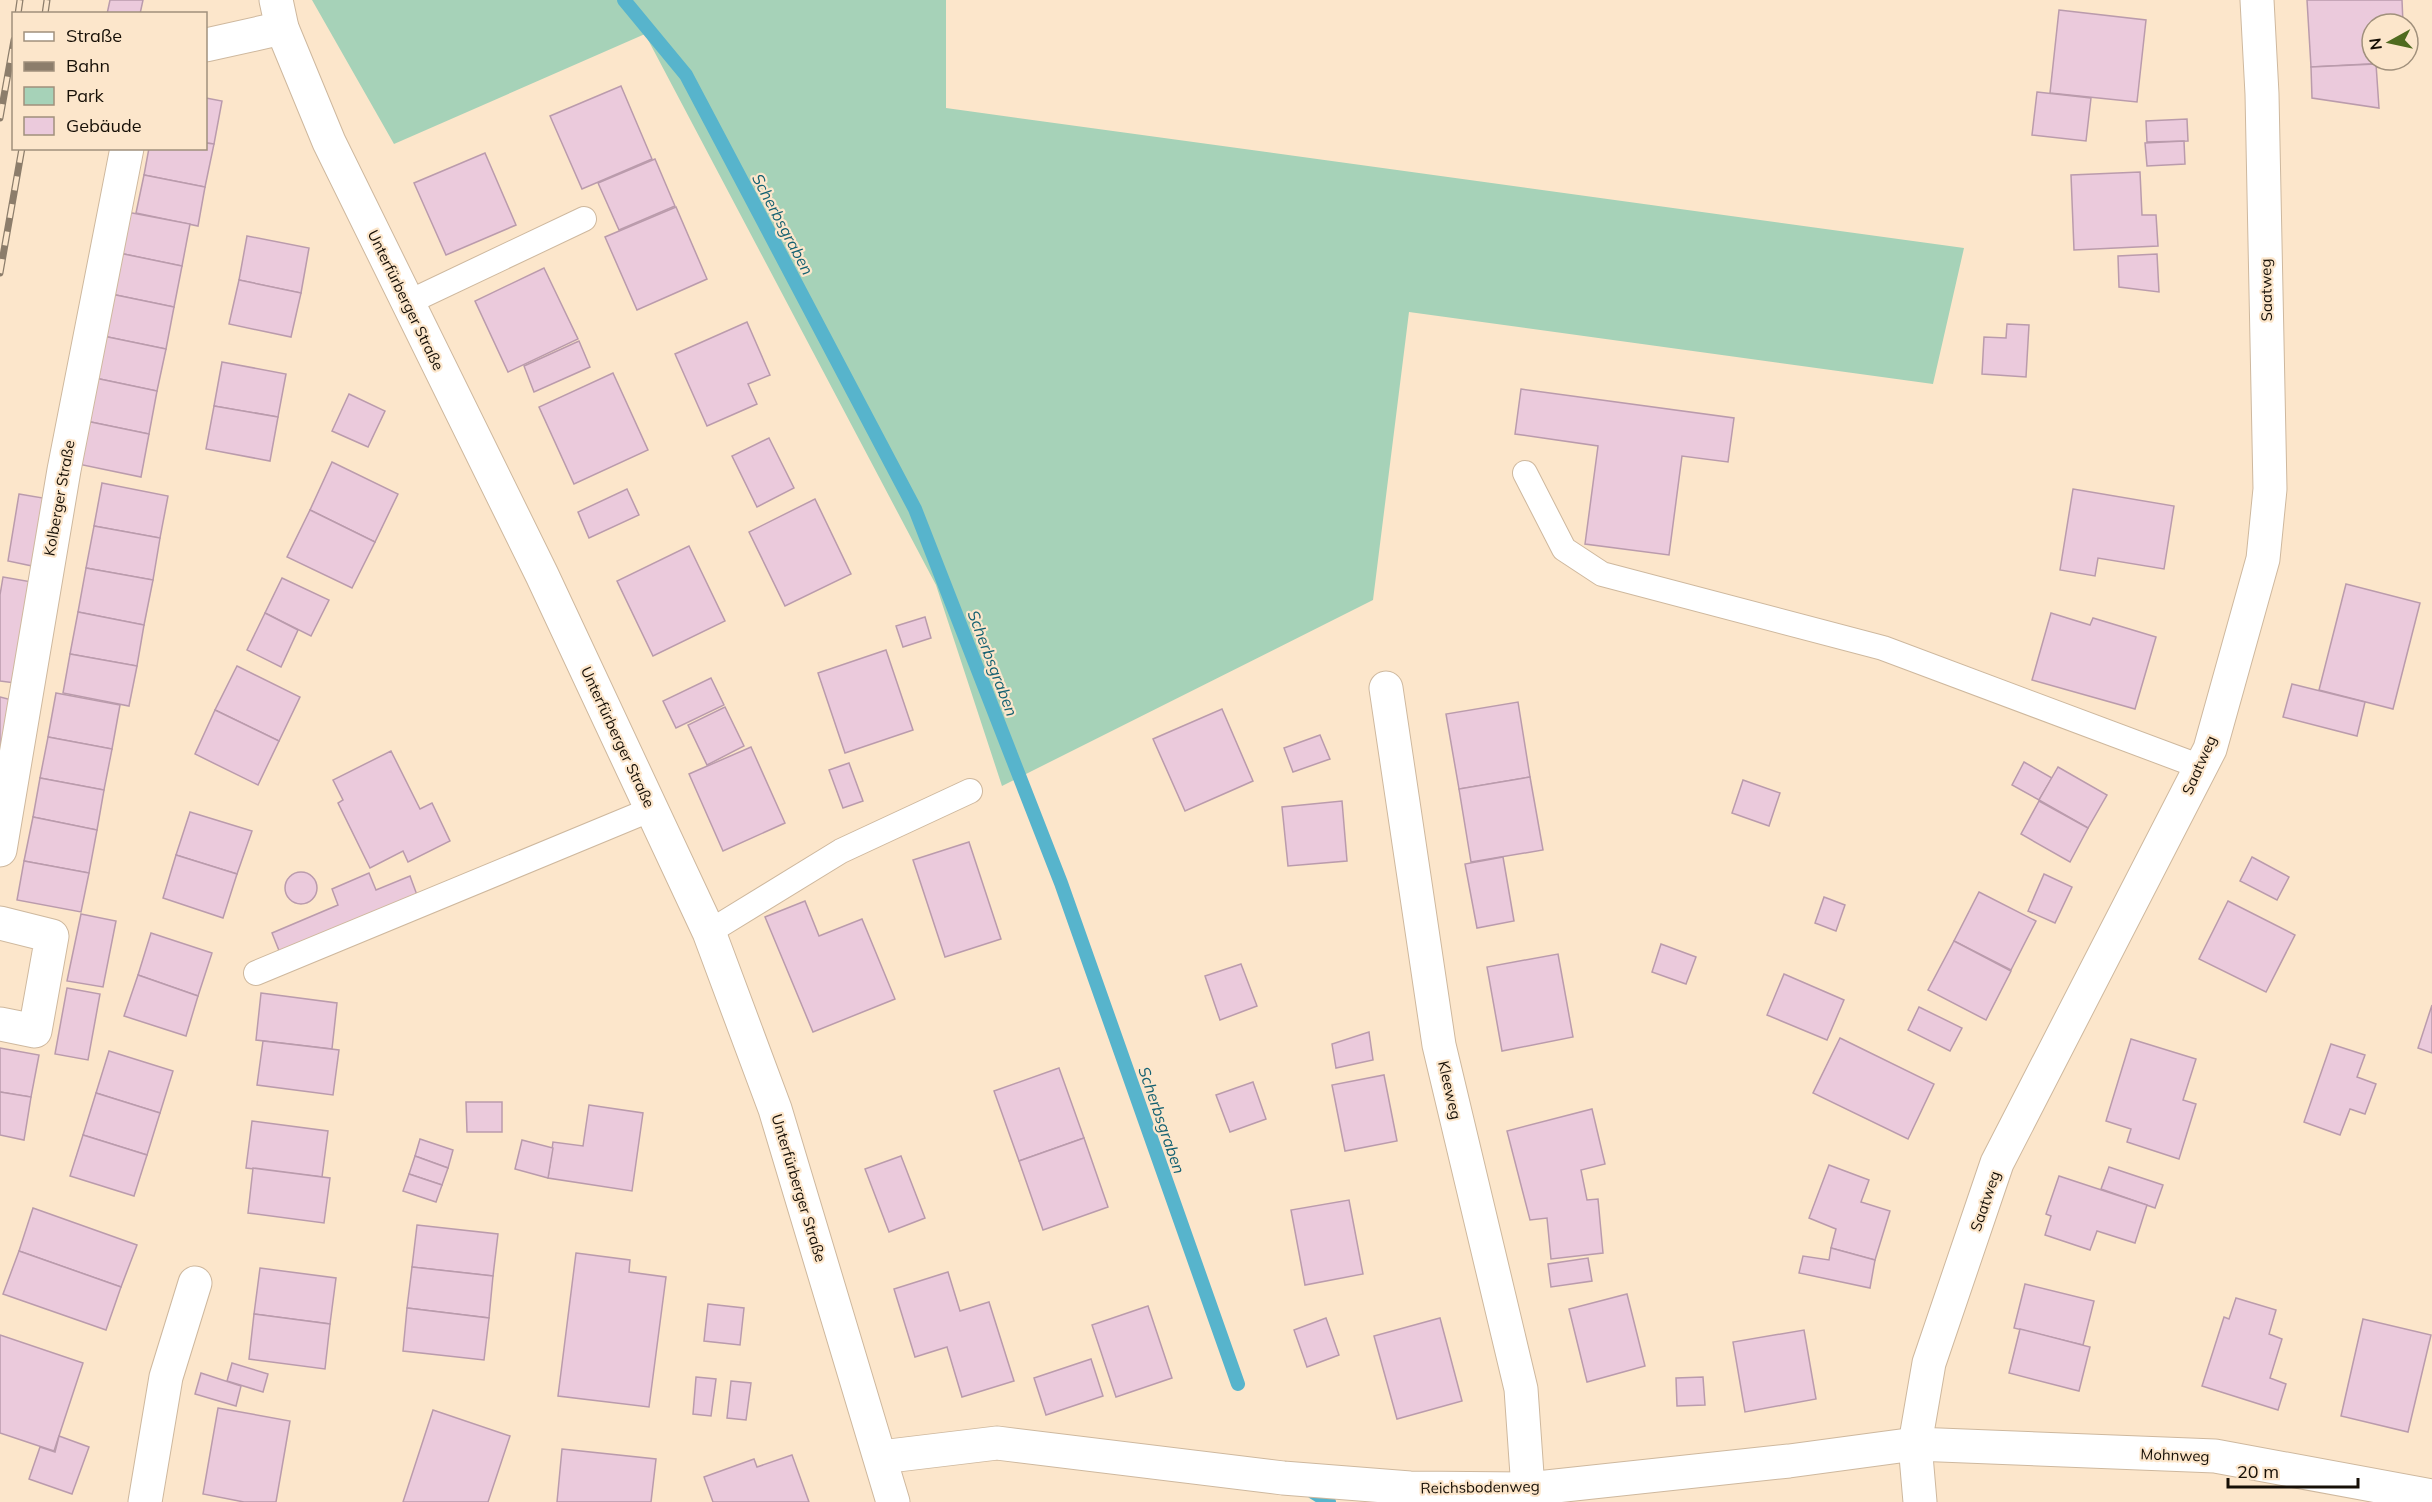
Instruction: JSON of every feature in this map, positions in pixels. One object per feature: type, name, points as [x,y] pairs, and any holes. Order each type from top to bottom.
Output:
[{"type":"street","name":"Saatweg","points":[[1914,1444],[1929,1363],[1998,1163],[2210,749],[2263,559],[2270,489],[2262,94],[2257,0]]},
{"type":"street","points":[[207,45],[279,14]]},
{"type":"street","name":"Unterfürberger Straße","points":[[279,14],[329,142],[542,574],[709,932],[775,1109],[893,1502]]},
{"type":"street","name":"Kolberger Straße","points":[[0,850],[64,470],[127,150]]},
{"type":"street","name":"Kleeweg","points":[[1386,688],[1439,1045],[1521,1389],[1528,1489]]},
{"type":"street","points":[[0,923],[52,936],[35,1030],[0,1024]]},
{"type":"street","points":[[145,1502],[166,1377],[195,1283]]},
{"type":"street","name":"Reichsbodenweg","points":[[881,1457],[997,1443],[1283,1478],[1410,1488],[1528,1489],[1789,1461],[1914,1444]]},
{"type":"street","points":[[1914,1444],[1920,1502]]},
{"type":"street","name":"Mohnweg","points":[[1914,1444],[2215,1456],[2432,1496]]},
{"type":"lane","points":[[407,303],[584,219]]},
{"type":"lane","points":[[1525,473],[1564,549],[1602,574],[1883,648],[2201,767]]},
{"type":"lane","points":[[709,932],[841,851],[970,791]]},
{"type":"lane","points":[[256,973],[652,810]]},
{"type":"green space","points":[[312,0],[946,0],[946,108],[1964,248],[1933,384],[1409,312],[1373,600],[1002,786],[936,585],[645,34],[394,144]]},
{"type":"building","points":[[110,0],[143,0],[140,12],[107,12]]},
{"type":"building","points":[[2307,0],[2402,0],[2402,12],[2360,12],[2360,64],[2311,67]]},
{"type":"building","points":[[2059,10],[2146,20],[2137,102],[2050,93]]},
{"type":"building","points":[[2360,65],[2360,72],[2377,72],[2379,108],[2312,98],[2311,67]]},
{"type":"building","points":[[621,86],[652,159],[582,189],[550,116]]},
{"type":"building","points":[[2037,92],[2091,98],[2086,141],[2032,135]]},
{"type":"building","points":[[207,98],[222,101],[214,144],[207,143]]},
{"type":"building","points":[[2187,119],[2188,141],[2147,142],[2146,121]]},
{"type":"building","points":[[2184,141],[2185,164],[2147,166],[2145,143]]},
{"type":"building","points":[[207,143],[214,144],[205,187],[144,175],[149,150],[207,150]]},
{"type":"building","points":[[485,153],[516,225],[446,255],[414,183]]},
{"type":"building","points":[[655,159],[675,206],[619,230],[598,183]]},
{"type":"building","points":[[2140,172],[2142,215],[2156,215],[2158,246],[2074,250],[2071,175]]},
{"type":"building","points":[[144,175],[205,187],[198,226],[136,213]]},
{"type":"building","points":[[676,207],[707,279],[637,310],[605,237]]},
{"type":"building","points":[[127,212],[190,224],[182,266],[119,253]]},
{"type":"building","points":[[247,236],[309,248],[301,293],[239,280]]},
{"type":"building","points":[[119,253],[182,266],[174,307],[111,294]]},
{"type":"building","points":[[2157,254],[2159,292],[2119,287],[2118,256]]},
{"type":"building","points":[[544,268],[578,339],[508,372],[475,301]]},
{"type":"building","points":[[239,280],[301,293],[291,337],[229,324]]},
{"type":"building","points":[[111,294],[174,307],[166,349],[103,336]]},
{"type":"building","points":[[747,322],[770,375],[748,384],[757,404],[707,426],[675,354]]},
{"type":"building","points":[[2007,324],[2029,325],[2026,377],[1982,374],[1984,337],[2006,338]]},
{"type":"building","points":[[103,336],[166,349],[157,391],[95,378]]},
{"type":"building","points":[[579,341],[590,367],[534,392],[524,366]]},
{"type":"building","points":[[222,362],[286,374],[278,417],[214,406]]},
{"type":"building","points":[[613,373],[648,450],[574,484],[539,407]]},
{"type":"building","points":[[95,378],[157,391],[149,434],[86,421]]},
{"type":"building","points":[[1521,389],[1734,418],[1728,462],[1682,456],[1669,555],[1585,544],[1598,446],[1515,434]]},
{"type":"building","points":[[349,394],[385,411],[368,447],[332,431]]},
{"type":"building","points":[[214,406],[278,417],[270,461],[206,449]]},
{"type":"building","points":[[86,421],[149,434],[141,477],[78,464]]},
{"type":"building","points":[[769,438],[794,488],[757,507],[732,456]]},
{"type":"building","points":[[332,462],[398,494],[375,542],[310,510]]},
{"type":"building","points":[[102,483],[168,496],[160,538],[94,526]]},
{"type":"building","points":[[627,489],[639,515],[589,538],[578,512]]},
{"type":"building","points":[[2073,489],[2174,506],[2164,569],[2098,558],[2095,576],[2060,570]]},
{"type":"building","points":[[19,494],[49,499],[37,567],[8,561]]},
{"type":"building","points":[[815,499],[851,574],[785,606],[749,532]]},
{"type":"building","points":[[310,510],[375,542],[352,588],[287,557]]},
{"type":"building","points":[[94,526],[160,538],[153,580],[86,568]]},
{"type":"building","points":[[689,546],[725,621],[653,656],[617,581]]},
{"type":"building","points":[[86,568],[153,580],[144,625],[78,612]]},
{"type":"building","points":[[3,577],[32,582],[15,683],[0,681],[0,595]]},
{"type":"building","points":[[282,578],[329,600],[311,636],[265,613]]},
{"type":"building","points":[[2346,584],[2420,603],[2393,709],[2319,690]]},
{"type":"building","points":[[78,612],[144,625],[137,666],[70,654]]},
{"type":"building","points":[[265,613],[298,630],[281,667],[247,650]]},
{"type":"building","points":[[2051,613],[2090,625],[2093,618],[2156,637],[2135,709],[2032,680]]},
{"type":"building","points":[[925,617],[931,638],[903,647],[896,626]]},
{"type":"building","points":[[886,650],[913,730],[845,753],[818,673]]},
{"type":"building","points":[[70,654],[137,666],[129,706],[63,693]]},
{"type":"building","points":[[237,666],[300,697],[279,741],[215,710]]},
{"type":"building","points":[[711,678],[724,705],[676,728],[663,701]]},
{"type":"building","points":[[2292,684],[2365,702],[2357,736],[2283,717]]},
{"type":"building","points":[[56,693],[120,705],[112,749],[48,737]]},
{"type":"building","points":[[0,697],[12,700],[0,764]]},
{"type":"building","points":[[1518,702],[1530,777],[1459,789],[1446,714]]},
{"type":"building","points":[[725,707],[744,746],[707,765],[688,725]]},
{"type":"building","points":[[1222,709],[1253,781],[1185,811],[1153,739]]},
{"type":"building","points":[[215,710],[279,741],[258,785],[195,754]]},
{"type":"building","points":[[1320,735],[1330,759],[1293,772],[1284,748]]},
{"type":"building","points":[[48,737],[112,749],[104,790],[40,778]]},
{"type":"building","points":[[751,747],[785,823],[723,851],[689,774]]},
{"type":"building","points":[[391,751],[420,809],[432,803],[450,841],[408,862],[403,851],[370,868],[338,803],[343,800],[333,780]]},
{"type":"building","points":[[2024,762],[2052,778],[2039,800],[2012,785]]},
{"type":"building","points":[[849,763],[863,801],[843,808],[829,770]]},
{"type":"building","points":[[2058,767],[2107,795],[2088,828],[2039,800]]},
{"type":"building","points":[[1530,777],[1543,850],[1471,862],[1459,789]]},
{"type":"building","points":[[40,778],[104,790],[97,830],[33,817]]},
{"type":"building","points":[[1743,780],[1780,793],[1769,826],[1732,813]]},
{"type":"building","points":[[1342,801],[1347,861],[1288,866],[1282,807]]},
{"type":"building","points":[[2039,801],[2088,828],[2070,862],[2021,834]]},
{"type":"building","points":[[190,812],[252,831],[237,874],[176,855]]},
{"type":"building","points":[[33,817],[97,830],[89,873],[24,861]]},
{"type":"building","points":[[969,842],[1001,939],[945,957],[913,860]]},
{"type":"building","points":[[176,855],[237,874],[223,918],[163,898]]},
{"type":"building","points":[[1503,857],[1514,921],[1477,928],[1465,864]]},
{"type":"building","points":[[2252,857],[2289,877],[2277,900],[2240,881]]},
{"type":"building","points":[[24,861],[89,873],[81,912],[17,900]]},
{"type":"building","points":[[301,872],[312,877],[317,888],[312,899],[301,904],[290,899],[285,888],[290,877]]},
{"type":"building","points":[[369,873],[376,890],[410,876],[417,895],[280,953],[272,933],[338,905],[332,889]]},
{"type":"building","points":[[2044,874],[2072,887],[2055,923],[2028,911]]},
{"type":"building","points":[[1979,892],[2036,921],[2011,970],[1954,941]]},
{"type":"building","points":[[1824,897],[1845,905],[1836,931],[1815,923]]},
{"type":"building","points":[[805,901],[819,936],[862,919],[895,999],[813,1032],[765,917]]},
{"type":"building","points":[[2228,901],[2295,935],[2266,992],[2199,959]]},
{"type":"building","points":[[81,914],[116,921],[103,987],[67,981]]},
{"type":"building","points":[[151,933],[212,953],[198,996],[138,975]]},
{"type":"building","points":[[1954,941],[2011,971],[1986,1020],[1928,990]]},
{"type":"building","points":[[1661,944],[1696,957],[1686,984],[1652,972]]},
{"type":"building","points":[[1558,954],[1573,1037],[1502,1051],[1487,967]]},
{"type":"building","points":[[1241,964],[1257,1006],[1220,1020],[1205,976]]},
{"type":"building","points":[[1784,974],[1844,1000],[1827,1040],[1767,1015]]},
{"type":"building","points":[[138,975],[198,996],[186,1036],[124,1016]]},
{"type":"building","points":[[67,988],[100,994],[88,1060],[55,1054]]},
{"type":"building","points":[[261,993],[337,1003],[332,1049],[256,1040]]},
{"type":"building","points":[[2432,1005],[2432,1053],[2418,1048]]},
{"type":"building","points":[[1919,1007],[1962,1028],[1950,1051],[1908,1030]]},
{"type":"building","points":[[1369,1032],[1373,1060],[1336,1068],[1332,1044]]},
{"type":"building","points":[[1840,1038],[1934,1084],[1908,1139],[1813,1093]]},
{"type":"building","points":[[2131,1039],[2196,1059],[2183,1100],[2196,1104],[2179,1159],[2127,1142],[2131,1129],[2106,1121]]},
{"type":"building","points":[[263,1041],[339,1050],[333,1095],[257,1085]]},
{"type":"building","points":[[2331,1044],[2365,1055],[2357,1077],[2376,1084],[2365,1114],[2350,1109],[2340,1135],[2304,1122]]},
{"type":"building","points":[[0,1048],[39,1055],[31,1097],[0,1092]]},
{"type":"building","points":[[109,1051],[173,1071],[160,1113],[96,1093]]},
{"type":"building","points":[[1059,1068],[1084,1138],[1019,1161],[994,1091]]},
{"type":"building","points":[[1384,1075],[1397,1141],[1345,1151],[1332,1085]]},
{"type":"building","points":[[1253,1082],[1266,1119],[1230,1132],[1216,1095]]},
{"type":"building","points":[[0,1092],[31,1097],[24,1140],[0,1135]]},
{"type":"building","points":[[96,1093],[160,1113],[147,1155],[83,1135]]},
{"type":"building","points":[[466,1102],[502,1102],[502,1132],[467,1132]]},
{"type":"building","points":[[589,1105],[643,1113],[632,1191],[548,1178],[553,1142],[583,1146]]},
{"type":"building","points":[[1592,1109],[1605,1164],[1581,1170],[1587,1200],[1598,1199],[1603,1253],[1551,1259],[1547,1218],[1530,1220],[1507,1131]]},
{"type":"building","points":[[252,1121],[328,1131],[322,1177],[246,1168]]},
{"type":"building","points":[[83,1135],[147,1155],[134,1196],[70,1176]]},
{"type":"building","points":[[1084,1138],[1108,1207],[1043,1230],[1019,1161]]},
{"type":"building","points":[[420,1139],[453,1150],[448,1168],[415,1156]]},
{"type":"building","points":[[522,1140],[553,1148],[548,1178],[515,1169]]},
{"type":"building","points":[[415,1156],[448,1168],[442,1185],[409,1174]]},
{"type":"building","points":[[901,1156],[925,1218],[889,1232],[865,1169]]},
{"type":"building","points":[[1829,1165],[1869,1180],[1861,1202],[1890,1211],[1875,1260],[1831,1248],[1836,1229],[1809,1218]]},
{"type":"building","points":[[2109,1167],[2163,1185],[2155,1208],[2101,1189]]},
{"type":"building","points":[[253,1168],[330,1178],[324,1223],[248,1213]]},
{"type":"building","points":[[409,1174],[442,1185],[436,1202],[403,1191]]},
{"type":"building","points":[[2059,1176],[2147,1205],[2135,1243],[2097,1231],[2090,1250],[2045,1235],[2051,1216],[2046,1214]]},
{"type":"building","points":[[1349,1200],[1363,1274],[1305,1285],[1291,1210]]},
{"type":"building","points":[[33,1208],[137,1245],[121,1287],[19,1251]]},
{"type":"building","points":[[417,1225],[498,1234],[493,1276],[412,1267]]},
{"type":"building","points":[[1831,1248],[1875,1260],[1870,1288],[1799,1273],[1803,1256],[1829,1260]]},
{"type":"building","points":[[19,1251],[121,1287],[106,1330],[3,1294]]},
{"type":"building","points":[[576,1253],[630,1260],[629,1272],[666,1277],[649,1407],[558,1396]]},
{"type":"building","points":[[1588,1258],[1592,1281],[1551,1287],[1548,1264]]},
{"type":"building","points":[[412,1267],[493,1276],[489,1318],[407,1308]]},
{"type":"building","points":[[260,1268],[336,1278],[330,1324],[254,1314]]},
{"type":"building","points":[[948,1272],[960,1311],[989,1302],[1014,1381],[962,1397],[947,1347],[915,1357],[894,1289]]},
{"type":"building","points":[[2025,1284],[2094,1301],[2083,1345],[2014,1328]]},
{"type":"building","points":[[1627,1294],[1645,1366],[1587,1382],[1569,1309]]},
{"type":"building","points":[[2236,1298],[2276,1310],[2269,1334],[2282,1339],[2270,1378],[2286,1384],[2278,1410],[2202,1386],[2224,1317],[2229,1319]]},
{"type":"building","points":[[708,1304],[744,1308],[740,1345],[704,1341]]},
{"type":"building","points":[[1148,1306],[1172,1378],[1116,1397],[1092,1325]]},
{"type":"building","points":[[407,1308],[489,1318],[484,1360],[403,1351]]},
{"type":"building","points":[[254,1314],[330,1324],[325,1369],[249,1359]]},
{"type":"building","points":[[1326,1318],[1339,1355],[1307,1367],[1294,1330]]},
{"type":"building","points":[[1440,1318],[1462,1401],[1397,1419],[1374,1336]]},
{"type":"building","points":[[2363,1319],[2431,1335],[2408,1432],[2341,1416]]},
{"type":"building","points":[[2020,1329],[2090,1347],[2079,1391],[2009,1373]]},
{"type":"building","points":[[1804,1330],[1816,1399],[1745,1412],[1733,1342]]},
{"type":"building","points":[[0,1335],[83,1363],[54,1451],[0,1433]]},
{"type":"building","points":[[1091,1359],[1103,1396],[1046,1415],[1034,1378]]},
{"type":"building","points":[[232,1363],[268,1374],[263,1392],[227,1381]]},
{"type":"building","points":[[201,1373],[241,1386],[236,1406],[195,1394]]},
{"type":"building","points":[[696,1377],[716,1379],[711,1416],[693,1414]]},
{"type":"building","points":[[1703,1377],[1705,1405],[1677,1406],[1676,1378]]},
{"type":"building","points":[[731,1381],[751,1383],[746,1420],[727,1418]]},
{"type":"building","points":[[218,1408],[290,1421],[276,1502],[244,1502],[203,1494]]},
{"type":"building","points":[[433,1410],[510,1436],[488,1502],[403,1502]]},
{"type":"building","points":[[59,1436],[89,1447],[72,1494],[29,1479],[40,1447],[55,1452]]},
{"type":"building","points":[[562,1449],[656,1459],[651,1502],[557,1502]]},
{"type":"building","points":[[792,1455],[809,1502],[713,1502],[704,1477],[754,1459],[757,1467]]},
{"type":"waterway","name":"Scherbsgraben","points":[[624,0],[686,75],[915,509],[1061,883],[1238,1384]]},
{"type":"waterway","name":"Scherbsgraben","points":[[1313,1492],[1329,1502]]},
{"type":"railway","points":[[18,12],[20,0]]},
{"type":"railway","points":[[45,12],[47,0]]},
{"type":"railway","points":[[0,118],[12,51]]},
{"type":"railway","points":[[0,273],[22,150]]}]
